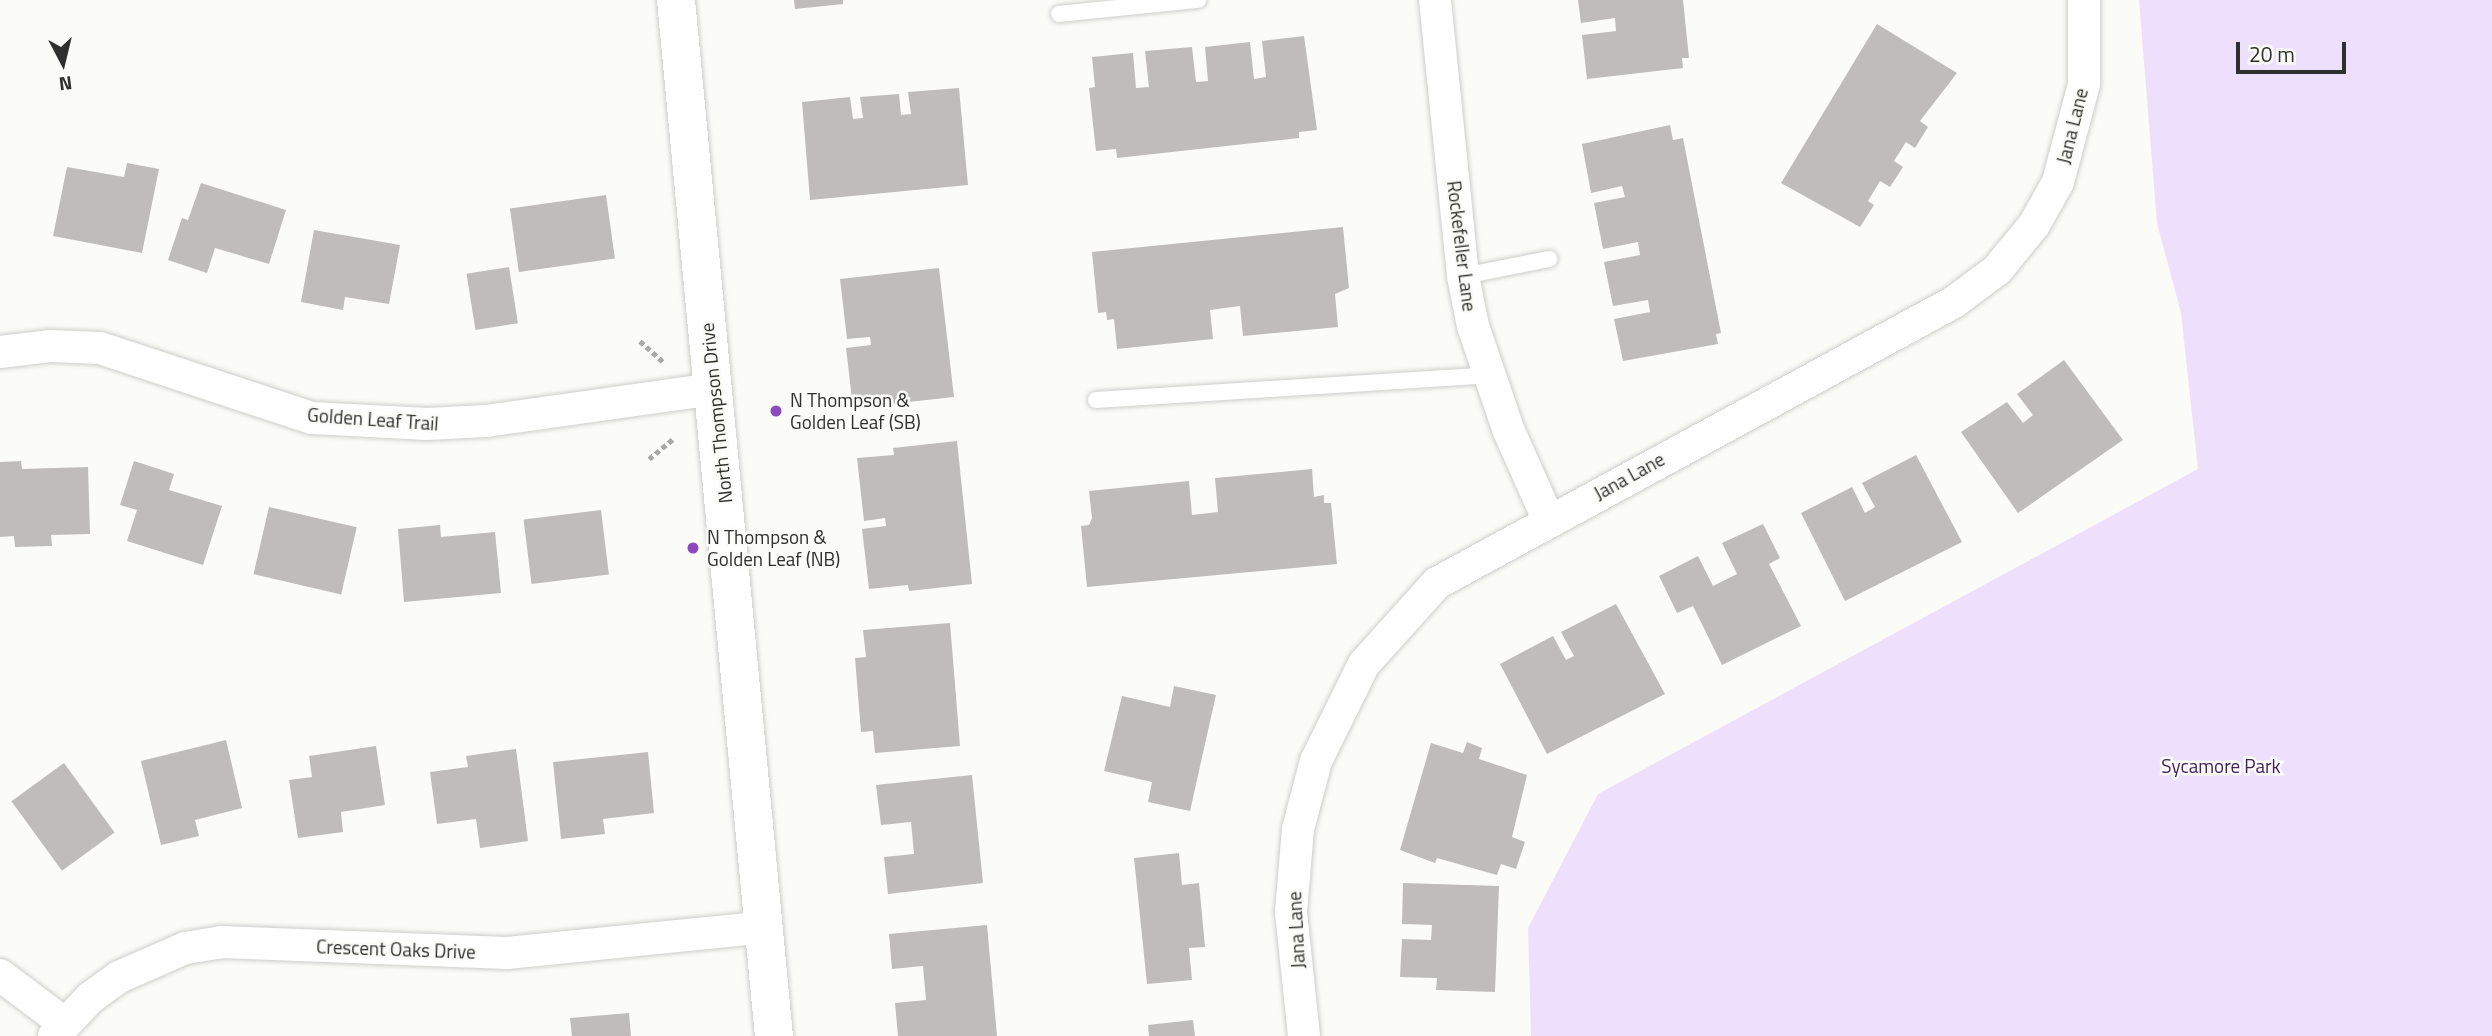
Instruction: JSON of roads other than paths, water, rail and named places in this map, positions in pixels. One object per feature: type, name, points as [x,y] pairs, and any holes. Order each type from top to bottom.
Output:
[{"type":"street","name":"North Thompson Drive","points":[[676,0],[766,927],[774,1036]]},
{"type":"street","name":"Rockefeller Lane","points":[[1435,0],[1463,276],[1489,375],[1549,521]]},
{"type":"street","name":"Jana Lane","points":[[1304,1036],[1292,912],[1303,802],[1326,735],[1364,664],[1437,583],[1954,302],[1997,270],[2034,225],[2058,182],[2084,84],[2084,0]]},
{"type":"street","name":"Golden Leaf Trail","points":[[0,352],[50,346],[100,348],[312,418],[442,424],[486,421],[713,389]]},
{"type":"street","name":"Crescent Oaks Drive","points":[[59,1030],[90,998],[151,961],[221,942],[507,953],[766,927]]},
{"type":"street","points":[[0,975],[59,1030]]},
{"type":"lane","points":[[1059,15],[1198,0]]},
{"type":"lane","points":[[1463,276],[1549,259]]},
{"type":"lane","points":[[1096,400],[1489,375]]},
{"type":"place","name":"N Thompson & Golden Leaf (SB)","points":[[776,411]]},
{"type":"place","name":"N Thompson & Golden Leaf (NB)","points":[[693,548]]},
{"type":"park label","name":"Sycamore Park","points":[[2221,766]]}]
